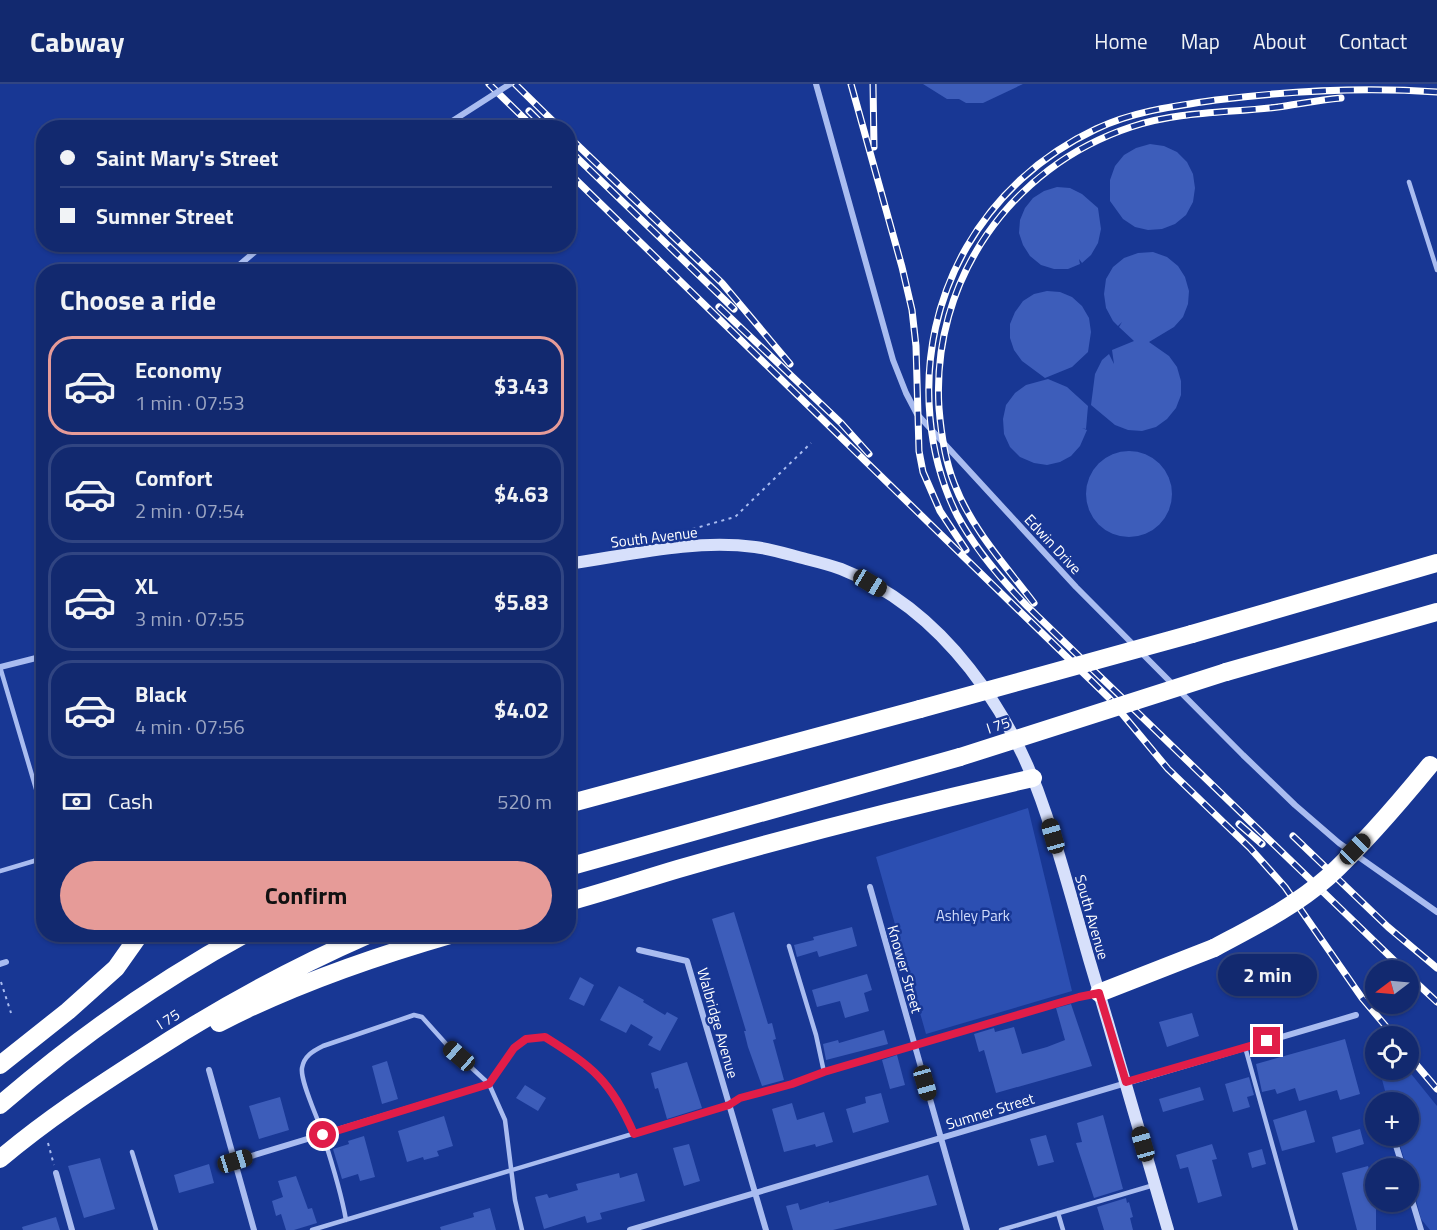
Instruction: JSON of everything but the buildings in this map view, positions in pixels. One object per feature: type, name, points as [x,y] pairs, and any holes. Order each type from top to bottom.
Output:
[{"type":"highway","points":[[576,802],[1192,634],[1437,563]]},
{"type":"highway","name":"I 75","points":[[576,865],[960,757],[1226,672],[1437,612]]},
{"type":"highway","points":[[1099,993],[1214,948],[1273,917],[1327,878],[1384,820],[1434,761]]},
{"type":"highway","points":[[576,900],[814,832],[1033,778]]},
{"type":"highway","points":[[0,1065],[68,1011],[116,968],[134,942]]},
{"type":"highway","points":[[0,1106],[38,1072],[103,1022],[231,942]]},
{"type":"highway","name":"I 75","points":[[0,1159],[92,1089],[190,1027],[246,995],[352,942]]},
{"type":"highway","points":[[92,1089],[229,1018],[306,982],[425,942]]},
{"type":"street","points":[[454,120],[510,84]]},
{"type":"street","name":"Edwin Drive","points":[[816,84],[893,360],[917,414],[1076,587],[1272,784],[1339,843],[1437,912]]},
{"type":"street","points":[[240,264],[255,252]]},
{"type":"street","name":"South Avenue","points":[[576,563],[677,547],[719,545],[756,547],[841,569],[888,594],[940,635],[967,665],[989,694],[1011,730],[1046,813],[1126,1082],[1167,1230]]},
{"type":"street","points":[[0,667],[36,658]]},
{"type":"street","name":"Knower Street","points":[[870,887],[967,1230]]},
{"type":"street","name":"Walbridge Avenue","points":[[639,950],[687,961],[766,1230]]},
{"type":"street","name":"Sumner Street","points":[[630,1230],[1356,1015]]},
{"type":"street","points":[[235,1161],[489,1084],[514,1048],[526,1039],[545,1037],[594,1071],[621,1105],[634,1134]]},
{"type":"street","points":[[209,1070],[254,1230]]},
{"type":"street","points":[[56,1173],[72,1230]]},
{"type":"street","points":[[1416,1212],[1421,1230]]},
{"type":"lane","points":[[1409,182],[1437,270]]},
{"type":"lane","points":[[0,667],[36,789]]},
{"type":"lane","points":[[0,871],[36,860]]},
{"type":"lane","points":[[789,946],[816,1035],[824,1072]]},
{"type":"lane","points":[[312,1230],[729,1105],[740,1098],[792,1084],[824,1072],[1099,993]]},
{"type":"lane","points":[[346,1220],[340,1191],[302,1070],[305,1058],[323,1046],[414,1015],[422,1017],[448,1046],[489,1084],[505,1120],[522,1230]]},
{"type":"lane","points":[[1245,1047],[1296,1230]]},
{"type":"lane","points":[[132,1152],[156,1230]]},
{"type":"lane","points":[[1001,1230],[1155,1185]]},
{"type":"lane","points":[[1058,1213],[1063,1230]]},
{"type":"path","points":[[654,551],[679,532],[735,517],[811,443]]},
{"type":"path","points":[[1,982],[11,1013]]},
{"type":"path","points":[[48,1143],[56,1173]]},
{"type":"green space","name":"Ashley Park","points":[[1028,808],[1072,991],[926,1034],[876,857]]},
{"type":"green space","points":[[1382,1080],[1416,1080],[1437,1106],[1437,1230],[1430,1230],[1421,1219],[1419,1211],[1419,1158],[1404,1158],[1400,1146],[1419,1146],[1419,1092],[1385,1092]]},
{"type":"railway","points":[[489,84],[526,120]]},
{"type":"railway","points":[[515,84],[552,120]]},
{"type":"railway","points":[[851,84],[912,310],[916,346],[919,451],[923,472],[940,511],[966,550]]},
{"type":"railway","points":[[873,84],[874,147]]},
{"type":"railway","points":[[1394,960],[1027,606],[989,563],[957,515],[943,480],[931,430],[929,371],[936,328],[948,286],[967,247],[991,211],[1021,179],[1056,152],[1096,129],[1155,110],[1243,97],[1354,90],[1437,92]]},
{"type":"railway","points":[[1034,603],[979,531],[961,500],[948,465],[941,427],[940,361],[949,316],[964,274],[987,235],[1015,200],[1049,170],[1088,145],[1131,127],[1185,115],[1278,107],[1341,98]]},
{"type":"railway","points":[[529,111],[538,120]]},
{"type":"railway","points":[[576,144],[722,283],[790,364]]},
{"type":"railway","points":[[576,157],[734,309]]},
{"type":"railway","points":[[576,180],[1109,698],[1168,769],[1250,848],[1285,887],[1362,998],[1386,1026]]},
{"type":"railway","points":[[719,307],[841,423],[869,454]]},
{"type":"railway","points":[[1239,824],[1262,844]]},
{"type":"railway","points":[[1293,836],[1388,927],[1437,968]]},
{"type":"railway","points":[[1419,985],[1437,1002]]},
{"type":"railway","points":[[1419,1068],[1437,1089]]},
{"type":"route","points":[[323,1135],[489,1084],[514,1048],[526,1039],[545,1037],[594,1071],[621,1105],[634,1134],[729,1105],[740,1098],[792,1084],[824,1072],[1099,993],[1126,1082],[1267,1041]]}]
